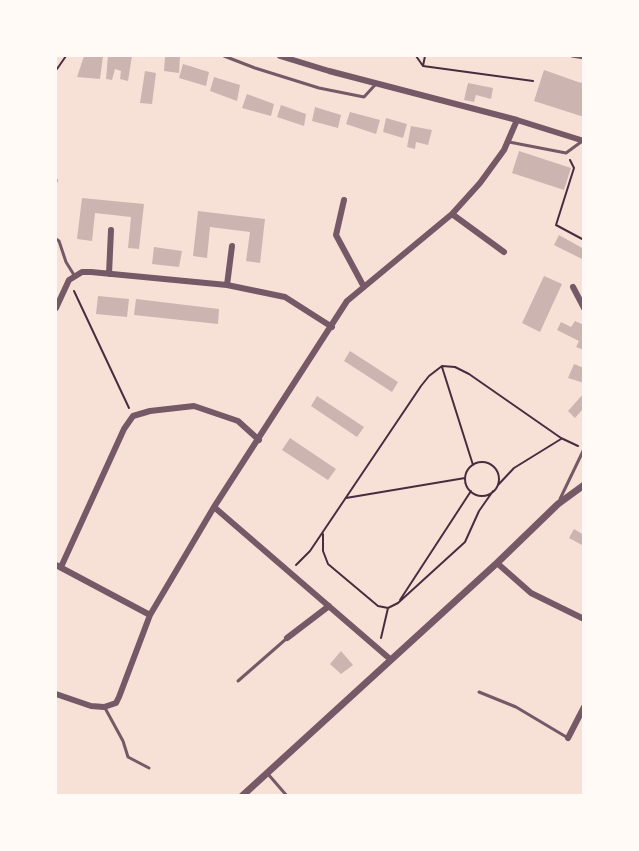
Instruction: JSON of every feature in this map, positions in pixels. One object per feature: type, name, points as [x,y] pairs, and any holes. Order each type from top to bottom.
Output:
[{"type":"street","points":[[280,56],[376,84],[517,120],[583,141]]},
{"type":"street","points":[[56,694],[91,706],[104,707],[116,702],[150,615],[214,507],[347,301],[452,214],[480,183],[509,142],[517,120]]},
{"type":"street","points":[[344,200],[336,235],[364,287]]},
{"type":"street","points":[[452,214],[504,252]]},
{"type":"street","points":[[109,274],[111,230]]},
{"type":"street","points":[[227,285],[232,246]]},
{"type":"street","points":[[56,308],[72,278],[82,273],[109,274],[227,285],[285,297],[332,327]]},
{"type":"street","points":[[573,287],[584,308]]},
{"type":"street","points":[[150,615],[58,566],[124,429],[133,416],[150,411],[194,406],[238,421],[259,440]]},
{"type":"street","points":[[242,795],[558,504],[584,485]]},
{"type":"street","points":[[214,507],[390,659]]},
{"type":"street","points":[[497,562],[531,593],[584,619]]},
{"type":"street","points":[[287,638],[329,606]]},
{"type":"street","points":[[568,738],[584,707]]},
{"type":"lane","points":[[224,56],[319,88],[364,97],[376,84]]},
{"type":"lane","points":[[572,56],[584,58]]},
{"type":"lane","points":[[509,142],[566,153],[583,141]]},
{"type":"lane","points":[[56,239],[59,241],[72,278]]},
{"type":"lane","points":[[558,504],[583,449]]},
{"type":"lane","points":[[238,681],[287,638]]},
{"type":"lane","points":[[479,692],[516,707],[568,738]]},
{"type":"lane","points":[[104,707],[123,741],[129,758],[149,768]]},
{"type":"lane","points":[[267,773],[287,795]]},
{"type":"path","points":[[57,69],[66,56]]},
{"type":"path","points":[[416,56],[423,66],[533,81]]},
{"type":"path","points":[[423,66],[425,56]]},
{"type":"path","points":[[566,153],[574,168],[556,225],[584,240]]},
{"type":"path","points":[[72,278],[133,416]]},
{"type":"path","points":[[442,366],[473,465]]},
{"type":"path","points":[[290,572],[310,551],[420,386],[442,366],[455,367],[469,374],[561,438],[583,449]]},
{"type":"path","points":[[379,649],[388,609],[398,603],[465,542],[479,511],[496,487],[514,468],[561,438]]},
{"type":"path","points":[[493,491],[484,496],[471,492],[466,486],[467,470],[482,462],[493,466],[498,476],[496,487]]},
{"type":"path","points":[[345,498],[465,478]]},
{"type":"path","points":[[398,603],[471,492]]},
{"type":"path","points":[[323,531],[323,551],[328,564],[378,606],[388,609]]},
{"type":"building","points":[[84,56],[103,56],[100,79],[77,77]]},
{"type":"building","points":[[108,56],[132,56],[128,81],[120,79],[121,71],[115,69],[112,80],[106,79]]},
{"type":"building","points":[[165,56],[180,57],[179,73],[164,71]]},
{"type":"building","points":[[183,64],[209,72],[206,86],[179,78]]},
{"type":"building","points":[[544,70],[581,83],[584,78],[584,117],[534,101]]},
{"type":"building","points":[[145,71],[156,73],[152,104],[140,103]]},
{"type":"building","points":[[214,77],[240,85],[237,101],[210,91]]},
{"type":"building","points":[[468,83],[493,88],[491,99],[476,95],[474,102],[464,100]]},
{"type":"building","points":[[247,94],[274,104],[271,116],[242,108]]},
{"type":"building","points":[[281,105],[306,114],[304,126],[277,117]]},
{"type":"building","points":[[315,107],[341,115],[338,128],[312,121]]},
{"type":"building","points":[[350,112],[380,120],[376,134],[346,124]]},
{"type":"building","points":[[386,118],[407,124],[403,138],[383,132]]},
{"type":"building","points":[[411,126],[432,130],[428,145],[416,142],[415,149],[407,147]]},
{"type":"building","points":[[519,151],[571,168],[564,190],[512,173]]},
{"type":"building","points":[[82,198],[144,204],[139,249],[128,248],[131,217],[95,213],[92,241],[77,239]]},
{"type":"building","points":[[198,211],[265,219],[260,263],[246,261],[250,232],[210,227],[207,258],[193,256]]},
{"type":"building","points":[[559,235],[584,249],[584,260],[554,245]]},
{"type":"building","points":[[154,247],[182,251],[179,267],[152,264]]},
{"type":"building","points":[[544,276],[562,284],[540,332],[522,323]]},
{"type":"building","points":[[98,296],[129,299],[127,317],[96,314]]},
{"type":"building","points":[[136,299],[219,309],[218,324],[134,315]]},
{"type":"building","points":[[575,321],[584,325],[584,350],[576,347],[579,341],[557,330],[561,322],[571,327]]},
{"type":"building","points":[[350,351],[398,382],[392,392],[344,361]]},
{"type":"building","points":[[574,364],[584,368],[584,383],[568,378]]},
{"type":"building","points":[[584,393],[584,411],[582,410],[575,418],[568,411]]},
{"type":"building","points":[[317,396],[364,427],[357,437],[311,406]]},
{"type":"building","points":[[290,438],[336,469],[328,480],[282,450]]},
{"type":"building","points":[[574,529],[584,535],[582,545],[569,538]]},
{"type":"building","points":[[341,651],[353,665],[341,674],[330,664]]}]
